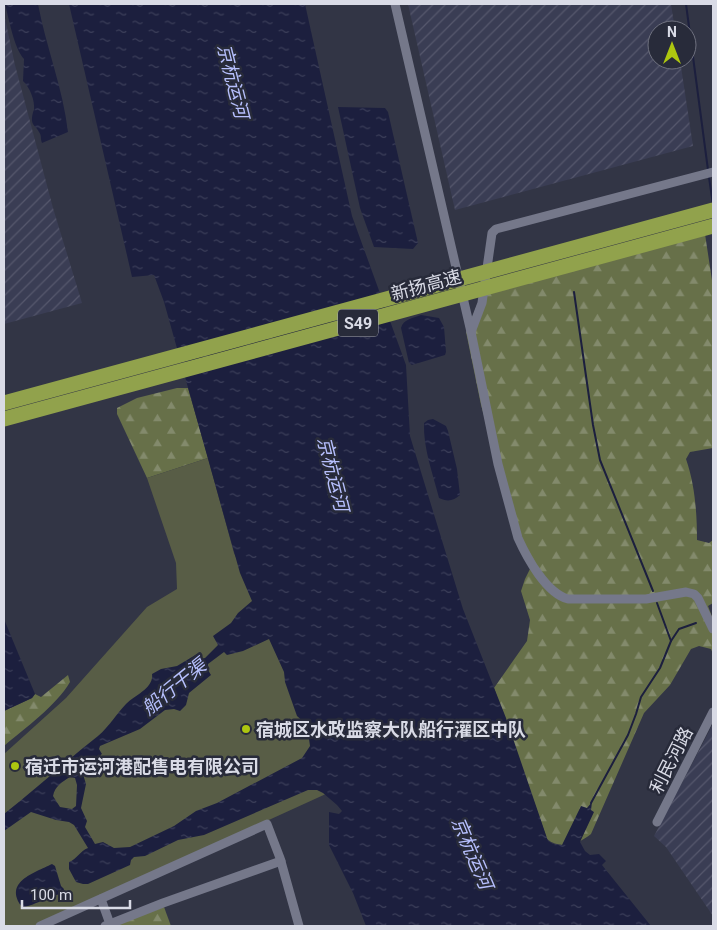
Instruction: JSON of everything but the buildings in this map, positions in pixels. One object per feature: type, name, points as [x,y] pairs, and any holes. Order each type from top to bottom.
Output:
[{"type":"highway","name":"新扬高速","points":[[4,403],[713,210]]},
{"type":"highway","name":"新扬高速","points":[[4,419],[713,226]]},
{"type":"street","points":[[395,4],[471,332],[498,464],[518,538],[530,560],[555,593],[568,599],[646,598],[686,592],[694,594],[698,598],[713,628]]},
{"type":"street","points":[[471,332],[482,303],[492,233],[496,229],[713,172]]},
{"type":"street","name":"利民河路","points":[[657,822],[713,712]]},
{"type":"street","points":[[40,926],[267,824],[281,861],[299,926]]},
{"type":"street","points":[[101,899],[107,925],[281,861]]},
{"type":"shaded area","points":[[408,4],[671,4],[673,20],[647,20],[647,70],[682,70],[693,146],[455,210]]},
{"type":"shaded area","points":[[4,14],[15,65],[53,208],[82,303],[4,324]]},
{"type":"shaded area","points":[[713,724],[713,916],[666,847],[654,836]]},
{"type":"green space","points":[[705,234],[713,287],[713,448],[690,452],[686,459],[695,499],[697,540],[709,543],[713,540],[713,603],[708,606],[713,619],[713,654],[711,649],[699,646],[691,649],[670,685],[644,713],[591,834],[575,843],[558,844],[547,839],[494,688],[527,641],[530,620],[521,591],[533,563],[519,537],[481,405],[466,332],[480,298],[489,294]]},
{"type":"green space","points":[[177,388],[188,388],[208,458],[147,478],[117,414],[117,408],[137,398]]},
{"type":"green space","points":[[208,458],[234,553],[339,788],[36,926],[4,926],[4,754],[66,698],[147,607],[177,589],[176,563],[147,478]]},
{"type":"green space","points":[[68,675],[70,682],[57,700],[4,746],[4,711],[32,698],[35,694],[41,697]]},
{"type":"green space","points":[[164,907],[171,926],[113,926]]},
{"type":"water","points":[[5,4],[38,4],[66,116],[68,132],[42,143],[40,133],[32,122],[33,98],[23,81],[24,59],[15,41]]},
{"type":"water","points":[[69,4],[305,4],[352,216],[406,365],[410,436],[463,609],[506,718],[548,841],[553,844],[562,845],[581,806],[587,808],[592,802],[591,810],[594,812],[580,842],[585,851],[590,855],[599,854],[606,861],[602,865],[651,926],[366,926],[353,893],[329,845],[329,812],[339,814],[342,811],[323,793],[317,790],[308,790],[204,835],[178,840],[145,856],[134,857],[130,865],[88,884],[76,882],[69,869],[69,862],[88,848],[74,825],[31,812],[4,831],[4,814],[102,732],[126,704],[147,687],[152,679],[152,674],[161,669],[177,666],[197,654],[200,659],[205,658],[218,645],[213,636],[231,623],[238,613],[252,601],[240,573],[164,302],[154,275],[132,277]],"holes":[[[269,639],[284,672],[285,682],[297,716],[307,725],[310,746],[302,758],[217,803],[196,811],[174,826],[130,847],[114,848],[103,842],[95,844],[85,827],[87,821],[81,808],[86,784],[82,771],[83,767],[102,754],[99,749],[100,746],[140,729],[165,710],[174,709],[180,711],[186,705],[189,693],[211,675],[208,670],[208,664],[224,652],[227,655],[243,651]],[[70,777],[75,778],[77,785],[76,806],[72,809],[60,807],[53,796],[57,787]]]},
{"type":"water","points":[[338,107],[385,108],[388,112],[418,243],[413,249],[374,247],[360,208]]},
{"type":"water","points":[[421,315],[439,318],[444,327],[446,352],[445,355],[412,365],[409,363],[401,328],[406,321]]},
{"type":"water","points":[[433,419],[446,426],[448,431],[457,469],[460,495],[455,499],[445,500],[439,498],[424,432],[424,423]]},
{"type":"water","points":[[4,619],[35,694],[32,698],[4,711]]},
{"type":"water","points":[[52,864],[55,866],[61,886],[64,889],[63,893],[22,907],[17,898],[16,891],[18,885],[30,875]]},
{"type":"waterway","points":[[686,4],[708,170]]},
{"type":"waterway","points":[[709,177],[713,205]]},
{"type":"waterway","points":[[574,292],[593,425],[600,460],[653,591]]},
{"type":"waterway","points":[[657,603],[671,641]]},
{"type":"waterway","points":[[591,803],[628,735],[641,697],[660,668],[671,641],[679,629],[696,623]]},
{"type":"place","name":"宿城区水政监察大队船行灌区中队","points":[[246,729]]},
{"type":"place","name":"宿迁市运河港配售电有限公司","points":[[15,766]]},
{"type":"water label","name":"京杭运河","points":[[233,81]]},
{"type":"water label","name":"京杭运河","points":[[333,474]]},
{"type":"water label","name":"船行干渠","points":[[174,687]]},
{"type":"water label","name":"京杭运河","points":[[472,853]]}]
